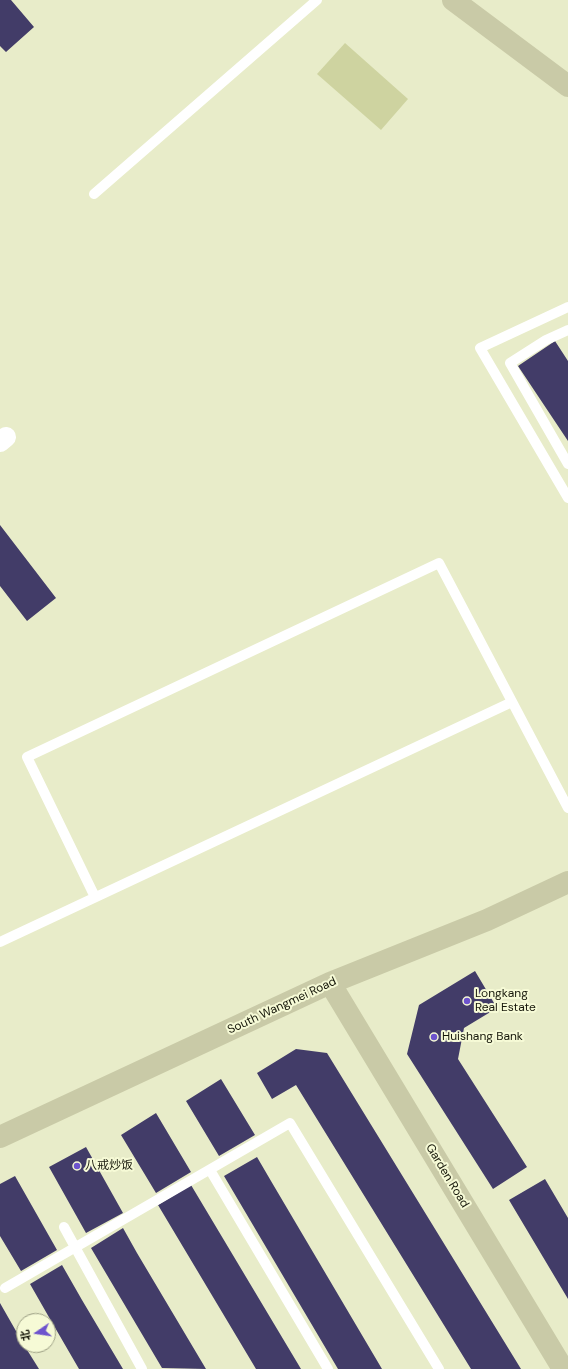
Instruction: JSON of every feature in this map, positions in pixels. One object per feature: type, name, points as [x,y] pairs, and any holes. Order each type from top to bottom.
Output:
[{"type":"main road","points":[[453,0],[568,86]]},
{"type":"main road","name":"South Wangmei Road","points":[[0,1137],[330,983],[487,920],[568,882]]},
{"type":"main road","name":"Garden Road","points":[[330,983],[563,1369]]},
{"type":"lane","points":[[94,194],[317,0]]},
{"type":"lane","points":[[568,307],[480,348],[568,498]]},
{"type":"lane","points":[[568,330],[546,340],[510,364],[568,464]]},
{"type":"lane","points":[[95,897],[27,757],[439,563],[568,808]]},
{"type":"lane","points":[[0,942],[512,702]]},
{"type":"lane","points":[[5,1288],[290,1123],[439,1369]]},
{"type":"lane","points":[[210,1170],[328,1369]]},
{"type":"lane","points":[[64,1227],[142,1369]]},
{"type":"green space","points":[[345,43],[408,99],[381,130],[317,74]]},
{"type":"building","points":[[0,0],[11,0],[34,27],[6,52],[0,46]]},
{"type":"building","points":[[555,341],[568,361],[568,441],[518,366]]},
{"type":"building","points":[[0,525],[56,598],[27,621],[0,586]]},
{"type":"building","points":[[475,971],[497,1008],[464,1028],[458,1059],[527,1167],[493,1189],[407,1054],[419,1005]]},
{"type":"building","points":[[296,1049],[327,1053],[521,1369],[471,1369],[296,1085],[272,1099],[257,1073]]},
{"type":"building","points":[[221,1079],[255,1135],[219,1156],[186,1101]]},
{"type":"building","points":[[156,1113],[191,1172],[156,1193],[121,1135]]},
{"type":"building","points":[[86,1147],[123,1213],[86,1233],[49,1167]]},
{"type":"building","points":[[257,1157],[382,1369],[338,1369],[224,1176]]},
{"type":"building","points":[[15,1176],[57,1250],[21,1271],[0,1236],[0,1184]]},
{"type":"building","points":[[545,1179],[568,1218],[568,1299],[509,1200]]},
{"type":"building","points":[[191,1185],[301,1369],[256,1369],[158,1205]]},
{"type":"building","points":[[123,1228],[206,1369],[162,1368],[91,1248]]},
{"type":"building","points":[[62,1265],[123,1369],[79,1369],[56,1329],[56,1313],[47,1313],[30,1284]]},
{"type":"building","points":[[0,1303],[16,1331],[16,1353],[29,1353],[39,1369],[0,1369]]},
{"type":"place","name":"Longkang Real Estate","points":[[467,1001]]},
{"type":"place","name":"Huishang Bank","points":[[434,1037]]},
{"type":"place","name":"八戒炒饭","points":[[77,1166]]}]
